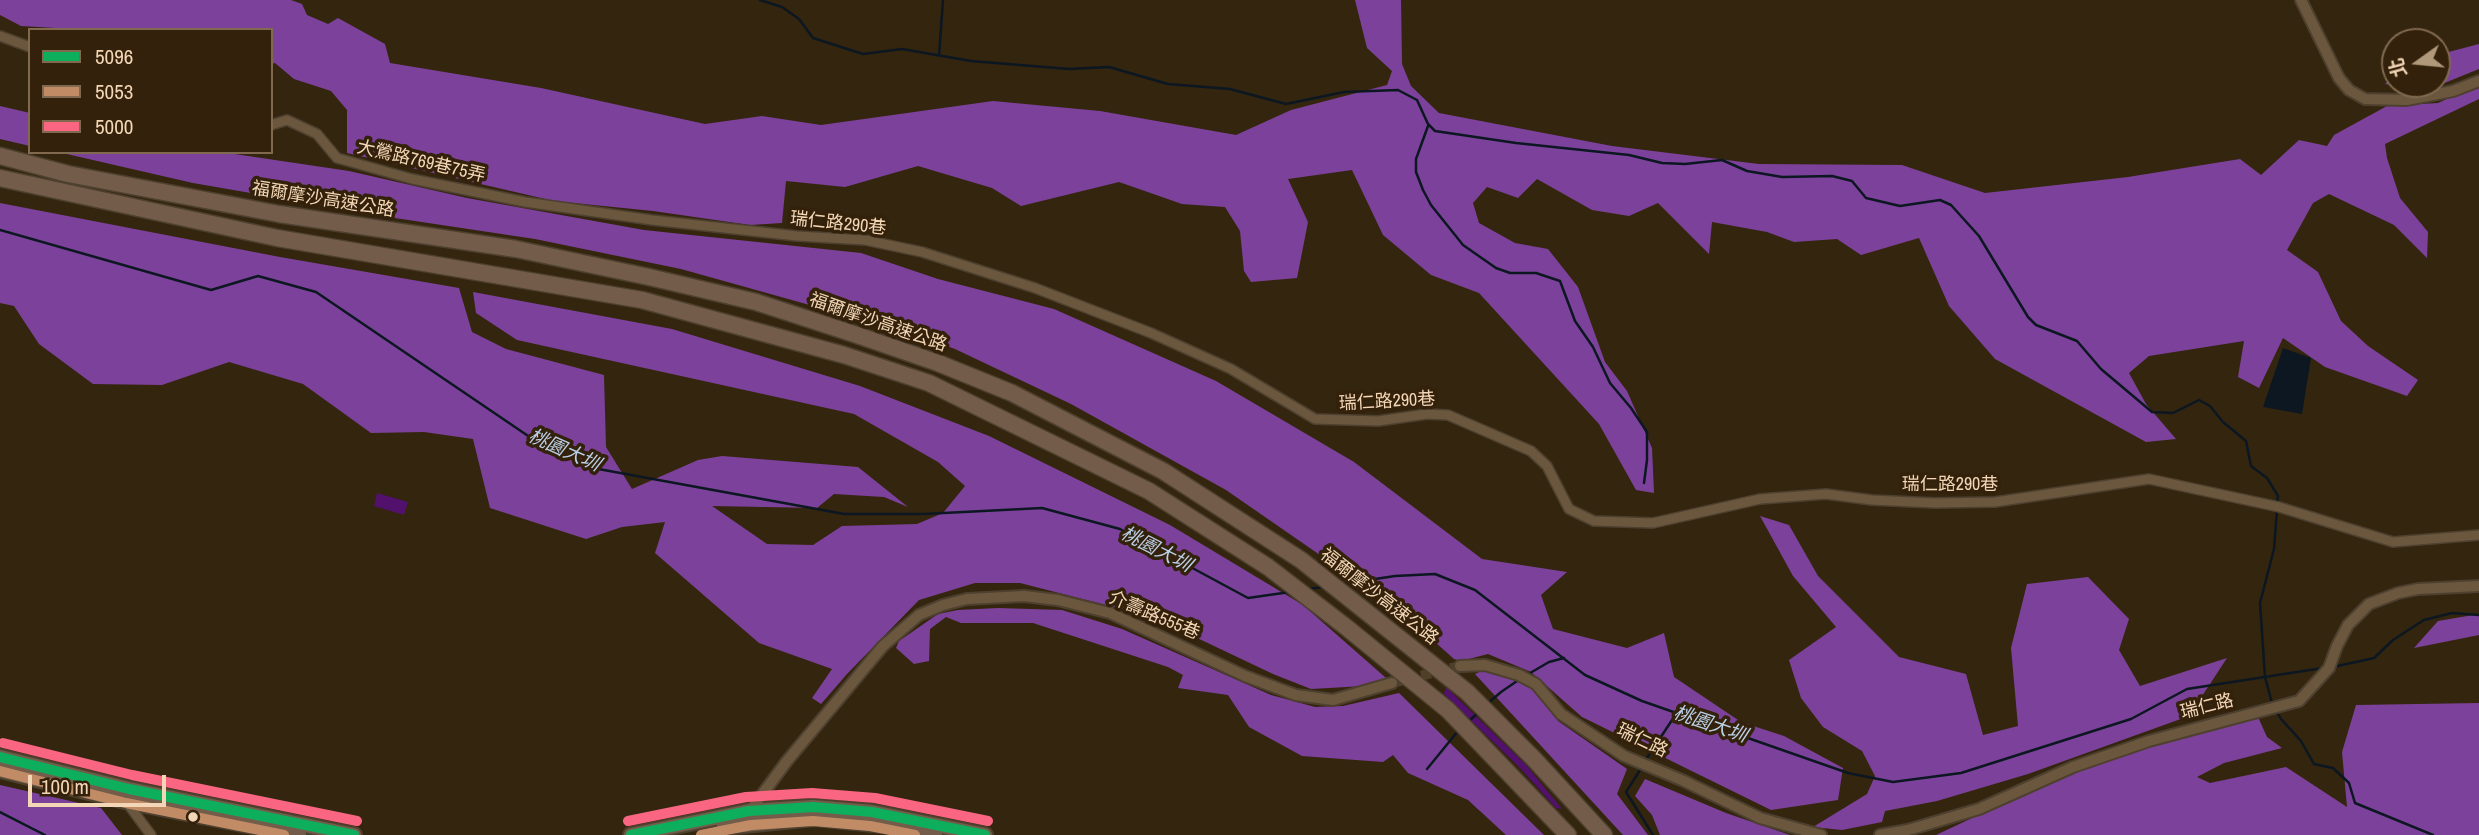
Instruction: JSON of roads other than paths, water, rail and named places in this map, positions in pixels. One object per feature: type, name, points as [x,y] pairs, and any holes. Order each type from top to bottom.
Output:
[{"type":"highway","name":"福爾摩沙高速公路","points":[[0,156],[68,174],[279,214],[516,248],[756,302],[938,363],[1012,393],[1163,471],[1301,560],[1483,708],[1604,835]]},
{"type":"highway","points":[[0,178],[277,238],[642,300],[844,355],[929,383],[1149,491],[1268,567],[1346,627],[1464,726],[1565,832],[1583,813]]},
{"type":"main road","points":[[0,757],[127,795],[299,835]]},
{"type":"main road","points":[[0,770],[354,835]]},
{"type":"main road","points":[[631,835],[813,807],[872,812],[985,835]]},
{"type":"main road","points":[[678,835],[746,817],[816,818],[893,826],[934,835]]},
{"type":"street","points":[[2301,0],[2339,78],[2349,90],[2365,99],[2407,100],[2453,91],[2479,81]]},
{"type":"street","points":[[0,36],[28,46]]},
{"type":"street","name":"大鶯路769巷75弄","points":[[273,124],[287,120],[317,134],[337,158],[412,179],[495,196]]},
{"type":"street","name":"瑞仁路290巷","points":[[495,196],[652,220],[865,240],[922,252],[1035,288],[1151,333],[1231,369],[1315,419],[1378,421],[1427,414],[1448,415],[1531,451],[1547,466],[1569,509],[1594,521],[1653,523],[1760,499],[1826,494],[1872,500],[1935,503],[1995,502],[2149,479],[2274,506],[2393,542],[2479,535]]},
{"type":"street","name":"瑞仁路","points":[[1880,835],[1908,830],[1979,809],[2073,767],[2149,741],[2194,727],[2266,712],[2299,701],[2329,668],[2348,625],[2370,604],[2398,593],[2418,589],[2479,586]]},
{"type":"street","name":"介壽路555巷","points":[[746,817],[787,761],[884,646],[919,615],[967,599],[1024,596],[1058,600],[1110,613],[1245,676],[1296,695],[1333,699],[1392,683]]},
{"type":"street","name":"瑞仁路","points":[[1460,666],[1485,665],[1519,675],[1536,684],[1561,714],[1624,756],[1684,780],[1760,818],[1821,835]]},
{"type":"street","points":[[127,795],[151,835]]},
{"type":"water","points":[[2283,348],[2311,358],[2302,414],[2263,407]]},
{"type":"waterway","points":[[760,0],[782,7],[799,19],[813,38],[863,54],[902,49],[971,61],[1069,69],[1109,67],[1168,84],[1230,89],[1286,104],[1344,92],[1398,90],[1417,100],[1428,124],[1435,131],[1629,155],[1662,163],[1685,164],[1722,160],[1747,171],[1782,177],[1832,176],[1852,181],[1866,198],[1900,206],[1940,200],[1951,205],[1979,236],[2028,317],[2036,325],[2077,341],[2101,369],[2152,412],[2173,413],[2199,400],[2210,406],[2223,422],[2246,441],[2251,466],[2267,478],[2278,496],[2277,503]]},
{"type":"waterway","points":[[939,56],[943,0]]},
{"type":"waterway","points":[[1428,126],[1416,159],[1416,172],[1431,205],[1463,245],[1496,268],[1510,273],[1536,273],[1560,281],[1575,321],[1593,347],[1610,383],[1647,432],[1644,483]]},
{"type":"waterway","name":"桃園大圳","points":[[0,230],[211,290],[258,276],[316,292],[540,444],[593,468],[844,514],[924,514],[1042,508],[1120,529],[1248,598],[1290,592]]},
{"type":"waterway","points":[[2272,703],[2265,677],[2260,603],[2274,549],[2277,510]]},
{"type":"waterway","name":"桃園大圳","points":[[1342,584],[1395,576],[1435,574],[1475,590],[1585,675],[1642,701],[1848,773],[1893,782],[1961,773],[2131,719],[2187,689],[2323,668]]},
{"type":"waterway","name":"桃園大圳","points":[[1307,589],[1325,587]]},
{"type":"waterway","points":[[2333,667],[2374,658],[2393,640],[2424,620],[2452,613],[2479,615]]},
{"type":"waterway","points":[[1525,676],[1549,662],[1564,658]]},
{"type":"waterway","points":[[1486,705],[1520,679]]},
{"type":"waterway","points":[[1468,722],[1479,712]]},
{"type":"waterway","points":[[2277,712],[2301,741],[2314,764],[2333,768],[2349,783],[2355,803],[2433,835]]},
{"type":"waterway","points":[[1645,761],[1676,714]]},
{"type":"waterway","points":[[1427,769],[1458,731]]},
{"type":"waterway","points":[[1642,767],[1626,792],[1653,835]]},
{"type":"waterway","points":[[0,812],[45,835]]},
{"type":"tunnel","points":[[1392,683],[1460,666]]}]
